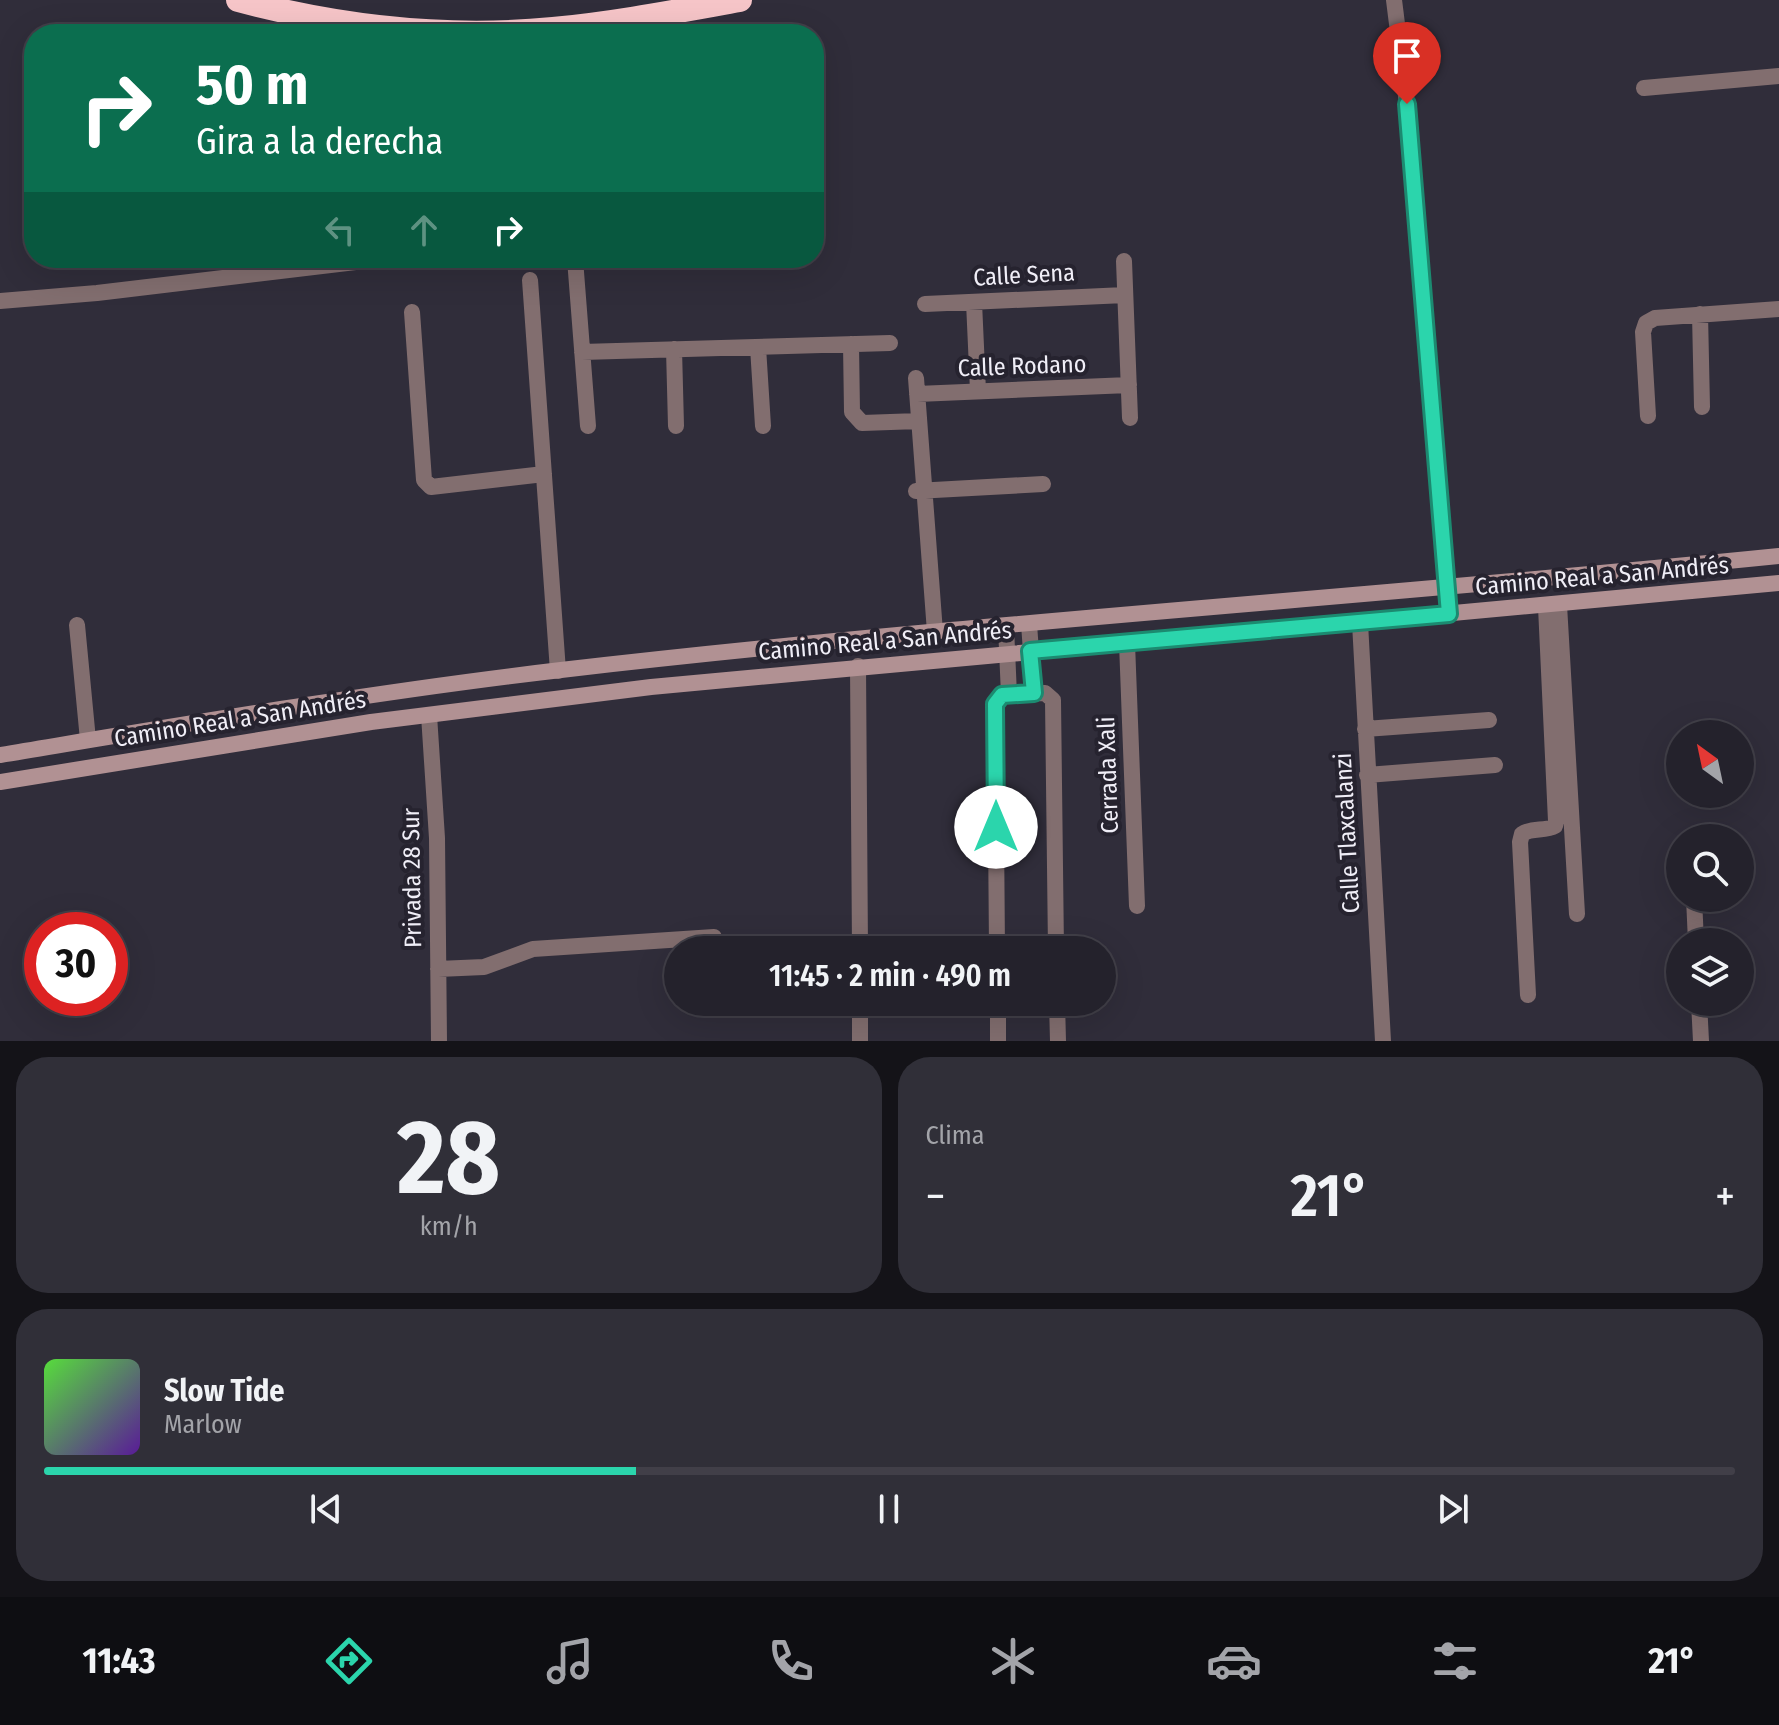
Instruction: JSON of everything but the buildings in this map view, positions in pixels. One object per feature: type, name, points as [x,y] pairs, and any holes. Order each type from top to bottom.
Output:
[{"type":"highway","points":[[238,0],[292,14],[354,24]]},
{"type":"highway","points":[[591,24],[740,0]]},
{"type":"main road","name":"Camino Real a San Andrés","points":[[0,755],[368,695],[558,671],[930,633],[1779,556]]},
{"type":"main road","points":[[1661,566],[1663,595]]},
{"type":"main road","name":"Camino Real a San Andrés","points":[[0,782],[371,722],[651,687],[1779,583]]},
{"type":"main road","points":[[368,695],[371,722]]},
{"type":"street","points":[[1394,0],[1407,104],[1449,614]]},
{"type":"street","points":[[1644,88],[1779,76]]},
{"type":"street","points":[[1124,261],[1130,418]]},
{"type":"street","points":[[0,301],[97,293],[306,268]]},
{"type":"street","points":[[576,268],[588,426]]},
{"type":"street","points":[[530,280],[558,671]]},
{"type":"street","name":"Calle Sena","points":[[925,304],[1125,295]]},
{"type":"street","points":[[974,302],[978,391]]},
{"type":"street","points":[[1648,416],[1643,332],[1646,323],[1655,318],[1779,309]]},
{"type":"street","points":[[412,312],[426,485],[431,487],[544,474]]},
{"type":"street","points":[[1700,314],[1702,407]]},
{"type":"street","points":[[582,352],[890,343]]},
{"type":"street","points":[[851,344],[852,412],[856,419],[862,423],[919,421],[920,453],[914,467],[920,491],[930,633]]},
{"type":"street","points":[[758,347],[763,426]]},
{"type":"street","points":[[674,349],[676,426]]},
{"type":"street","name":"Calle Rodano","points":[[919,421],[916,386],[978,391],[1129,385]]},
{"type":"street","points":[[920,491],[1043,484]]},
{"type":"street","points":[[1552,606],[1577,914]]},
{"type":"street","points":[[1528,995],[1520,842],[1522,834],[1528,830],[1551,829],[1556,821],[1552,606]]},
{"type":"street","name":"Calle Tlaxcalanzi","points":[[1360,623],[1383,1041]]},
{"type":"street","points":[[1029,624],[1030,651],[1042,695]]},
{"type":"street","points":[[77,625],[88,740]]},
{"type":"street","points":[[1004,697],[1008,653],[1006,627]]},
{"type":"street","name":"Cerrada Xali","points":[[1127,643],[1137,906]]},
{"type":"street","points":[[858,666],[860,936]]},
{"type":"street","points":[[997,936],[995,704],[1004,697],[1042,695],[1053,700],[1056,936]]},
{"type":"street","name":"Privada 28 Sur","points":[[429,715],[437,838],[439,1041]]},
{"type":"street","points":[[1365,729],[1489,720]]},
{"type":"street","points":[[1367,775],[1495,765]]},
{"type":"street","points":[[438,969],[484,967],[533,949],[664,940]]},
{"type":"street","points":[[860,1016],[860,1041]]},
{"type":"street","points":[[998,1016],[998,1041]]},
{"type":"street","points":[[1057,1016],[1058,1041]]},
{"type":"street","points":[[1700,1016],[1701,1041]]},
{"type":"route","points":[[996,827],[995,704],[1002,695],[1034,693],[1030,651],[1449,614],[1407,104]]}]
